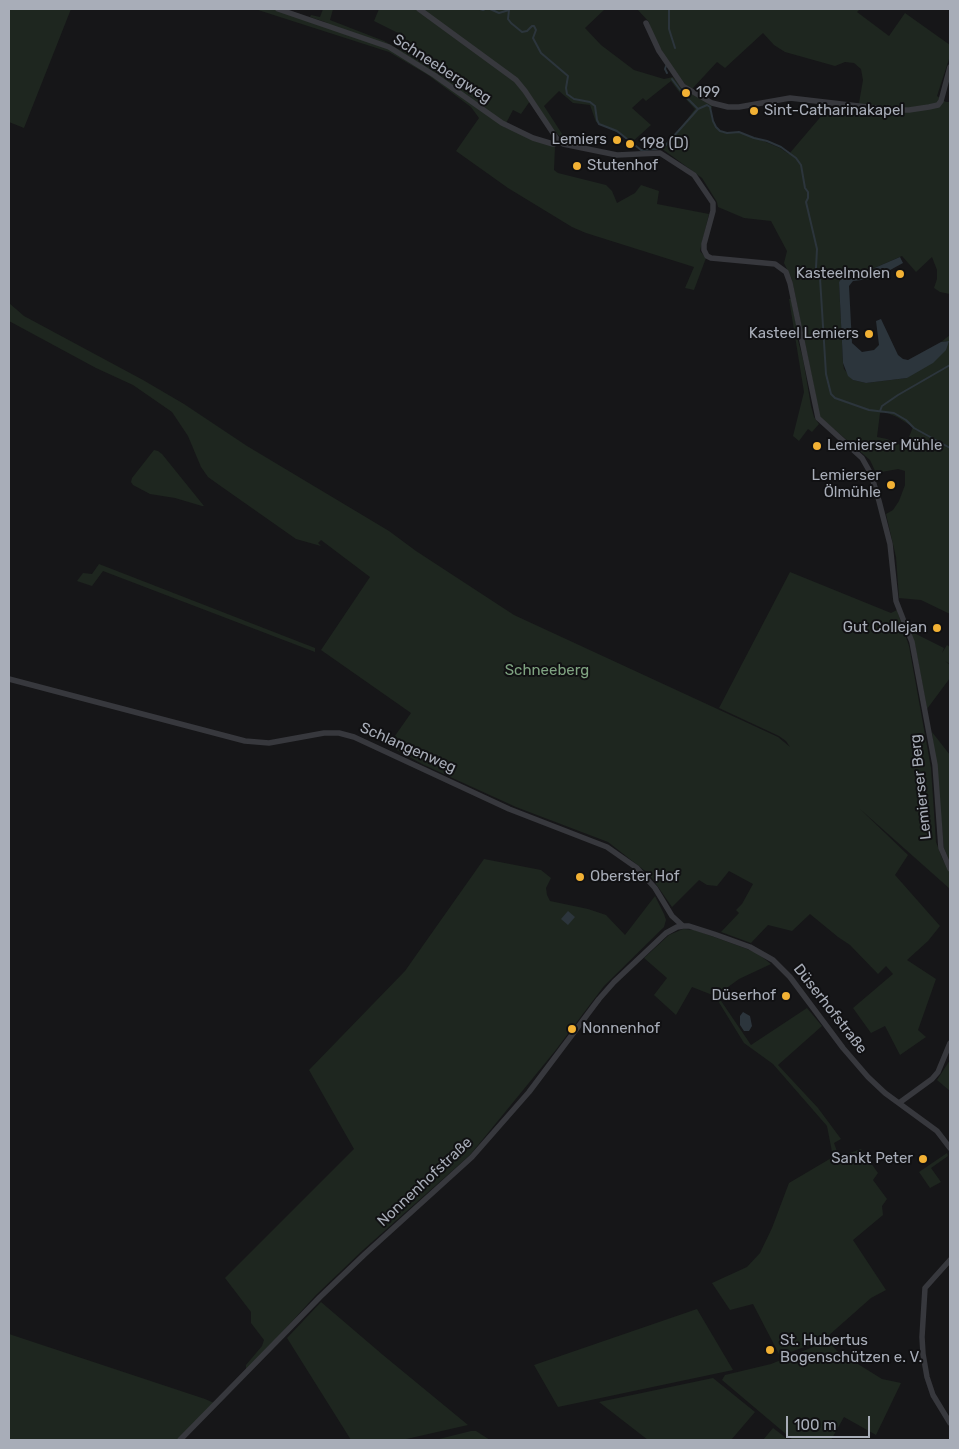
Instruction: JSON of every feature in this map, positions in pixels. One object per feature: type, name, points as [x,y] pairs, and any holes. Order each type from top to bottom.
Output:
[{"type":"street","name":"Schneebergweg","points":[[278,9],[389,48],[434,75],[502,123],[533,138],[549,143],[561,142],[575,148],[616,155],[660,153],[671,160]]},
{"type":"street","points":[[419,9],[516,80],[561,142]]},
{"type":"street","points":[[646,22],[659,51],[683,86],[712,103],[728,107],[739,107],[790,98],[893,110],[929,108],[938,105],[942,101],[950,67]]},
{"type":"street","name":"Lemierser Berg","points":[[671,160],[694,175],[712,203],[713,211],[704,244],[707,256],[711,258],[776,264],[786,272],[790,283],[818,418],[858,453],[868,466],[890,544],[896,601],[912,642],[935,765],[941,848],[950,869]]},
{"type":"street","name":"Schlangenweg","points":[[9,679],[245,742],[269,743],[324,733],[339,733],[354,737],[509,809],[607,847],[637,868],[655,888],[672,916]]},
{"type":"street","points":[[672,916],[672,930]]},
{"type":"street","name":"Düserhofstraße","points":[[672,916],[683,926],[689,926],[750,946],[773,960],[790,977],[843,1048],[868,1077],[899,1104],[937,1131],[950,1148]]},
{"type":"street","name":"Nonnenhofstraße","points":[[180,1440],[352,1266],[472,1158],[544,1074],[599,999],[614,982],[672,930],[683,926]]},
{"type":"street","points":[[899,1104],[932,1079],[938,1072],[950,1043]]},
{"type":"street","points":[[950,1260],[925,1288],[922,1346],[925,1371],[934,1395],[950,1423]]},
{"type":"green space","points":[[9,9],[71,9],[24,128],[9,122]]},
{"type":"green space","points":[[255,9],[274,9],[304,19],[328,23],[310,17],[311,15],[320,17],[323,9],[333,9],[330,20],[384,41],[400,50],[406,37],[374,21],[379,9],[605,9],[585,28],[601,45],[634,70],[664,79],[673,77],[680,85],[711,104],[712,119],[718,130],[723,133],[736,132],[754,137],[789,154],[829,107],[842,109],[859,103],[863,80],[861,69],[854,63],[845,62],[835,66],[785,52],[774,45],[763,33],[725,68],[717,62],[692,89],[685,84],[664,56],[649,22],[637,9],[860,9],[857,12],[889,36],[905,13],[950,45],[950,56],[937,96],[946,102],[950,102],[950,294],[940,292],[934,288],[937,270],[932,257],[916,272],[902,256],[872,269],[844,275],[839,282],[843,363],[844,369],[853,380],[866,383],[907,378],[948,341],[941,342],[950,335],[950,614],[921,600],[899,598],[896,557],[886,514],[893,510],[899,501],[905,485],[905,471],[898,469],[876,473],[870,460],[820,417],[792,280],[784,263],[787,251],[771,221],[744,218],[718,207],[717,202],[702,178],[661,148],[695,109],[671,81],[646,101],[643,98],[632,108],[651,125],[631,143],[620,134],[596,122],[590,105],[573,103],[559,91],[544,106],[568,143],[561,138],[530,101],[521,114],[513,110],[504,127],[555,146],[554,170],[558,173],[606,185],[612,191],[617,203],[635,193],[641,185],[659,191],[657,204],[709,214],[700,251],[706,258],[694,290],[685,288],[694,267],[572,227],[508,188],[456,151],[479,118],[471,107],[428,75],[389,52]],"holes":[[[885,412],[913,427],[905,447],[877,437],[880,413]]]},
{"type":"green space","points":[[789,299],[791,299],[798,333],[797,337],[803,359],[811,406],[814,417],[819,424],[812,432],[808,429],[799,441],[793,436],[804,392]]},
{"type":"green space","name":"Schneeberg","points":[[9,303],[24,316],[184,404],[247,446],[389,531],[416,551],[514,615],[778,737],[790,747],[779,736],[719,708],[790,572],[891,613],[897,610],[909,646],[931,768],[936,842],[950,873],[950,889],[860,809],[908,855],[895,875],[940,926],[928,941],[907,960],[936,979],[918,1030],[926,1037],[900,1055],[885,1026],[871,1033],[853,1008],[893,974],[886,966],[878,974],[850,945],[810,914],[792,931],[768,925],[751,943],[721,932],[739,913],[736,910],[742,904],[753,884],[729,871],[717,886],[707,885],[699,880],[672,907],[649,874],[608,842],[516,807],[424,765],[391,747],[390,743],[411,713],[321,650],[370,577],[321,540],[318,543],[321,546],[296,539],[208,477],[201,467],[188,436],[172,412],[133,385],[96,368],[9,321]]},
{"type":"green space","points":[[154,450],[162,454],[204,506],[175,498],[150,494],[133,485],[131,482],[132,478]]},
{"type":"green space","points":[[99,564],[315,648],[315,652],[103,571],[92,586],[77,581],[83,573],[92,574]]},
{"type":"green space","points":[[910,631],[944,648],[942,653],[947,645],[950,647],[950,664],[945,661],[950,665],[950,678],[927,709],[915,645]]},
{"type":"green space","points":[[932,732],[950,755],[950,863],[944,848]]},
{"type":"green space","points":[[484,859],[541,870],[551,878],[546,888],[550,901],[606,915],[625,935],[655,896],[666,920],[664,927],[604,986],[555,1051],[470,1155],[363,1250],[316,1295],[246,1372],[246,1365],[262,1346],[264,1340],[251,1323],[251,1312],[225,1278],[354,1149],[309,1070],[405,971]]},
{"type":"green space","points":[[683,929],[695,930],[742,947],[757,953],[771,964],[739,979],[717,995],[751,1045],[807,1008],[822,1026],[778,1065],[818,1108],[841,1139],[834,1143],[839,1157],[861,1149],[878,1173],[873,1180],[887,1199],[882,1206],[883,1215],[853,1240],[886,1290],[871,1298],[828,1336],[780,1356],[753,1304],[730,1310],[712,1283],[747,1267],[760,1253],[772,1228],[789,1183],[833,1157],[827,1126],[773,1064],[744,1043],[715,996],[692,987],[676,1015],[654,995],[667,978],[644,958],[669,935]]},
{"type":"green space","points":[[950,1060],[950,1091],[937,1080]]},
{"type":"green space","points":[[947,1153],[948,1156],[931,1168],[941,1182],[930,1188],[919,1172]]},
{"type":"green space","points":[[321,1302],[468,1425],[402,1440],[351,1440],[287,1338]]},
{"type":"green space","points":[[697,1309],[733,1370],[558,1407],[534,1365]]},
{"type":"green space","points":[[9,1334],[214,1403],[177,1440],[9,1440]]},
{"type":"green space","points":[[828,1341],[837,1351],[882,1379],[901,1383],[876,1435],[844,1417],[831,1440],[793,1440],[722,1380],[725,1375],[771,1364]]},
{"type":"green space","points":[[713,1378],[755,1412],[731,1440],[648,1440],[599,1402]]},
{"type":"green space","points":[[773,1428],[781,1434],[788,1440],[763,1440]]},
{"type":"green space","points":[[471,1431],[476,1431],[490,1440],[435,1440]]},
{"type":"shaded area","points":[[900,257],[903,263],[870,279],[853,281],[849,286],[852,343],[862,352],[874,350],[879,345],[876,321],[881,319],[898,355],[903,359],[908,360],[941,342],[949,341],[946,350],[933,363],[907,378],[866,383],[853,380],[848,376],[843,363],[839,282],[844,275],[872,269]]},
{"type":"shaded area","points":[[568,911],[575,917],[568,925],[561,919]]},
{"type":"shaded area","points":[[743,1012],[750,1016],[752,1026],[749,1031],[744,1031],[740,1025],[740,1016]]},
{"type":"waterway","points":[[480,9],[485,9]]},
{"type":"waterway","points":[[490,9],[499,13],[509,10],[508,19],[522,32],[534,26],[536,30],[533,38],[541,53],[568,76],[567,94],[574,99],[590,102],[595,106],[599,124],[617,131],[641,150],[658,149]]},
{"type":"waterway","points":[[669,9],[669,29],[675,48]]},
{"type":"waterway","points":[[666,66],[667,73]]},
{"type":"waterway","points":[[672,79],[681,91]]},
{"type":"waterway","points":[[684,95],[698,109]]},
{"type":"waterway","points":[[664,147],[698,109],[707,105],[710,107],[713,121],[720,131],[727,133],[739,132],[767,141],[781,147],[796,158],[801,165],[805,188],[808,192],[806,202],[817,249],[816,268],[820,278],[826,374],[831,394],[835,398],[869,410],[894,413],[906,420],[914,428],[950,448]]},
{"type":"waterway","points":[[880,411],[882,406],[898,395],[950,365]]},
{"type":"place","name":"199","points":[[686,93]]},
{"type":"place","name":"Sint-Catharinakapel","points":[[754,111]]},
{"type":"place","name":"Lemiers","points":[[617,140]]},
{"type":"place","name":"198 (D)","points":[[630,144]]},
{"type":"place","name":"Stutenhof","points":[[577,166]]},
{"type":"place","name":"Kasteelmolen","points":[[900,274]]},
{"type":"place","name":"Kasteel Lemiers","points":[[869,334]]},
{"type":"place","name":"Lemierser Mühle","points":[[817,446]]},
{"type":"place","name":"Lemierser Ölmühle","points":[[891,485]]},
{"type":"place","name":"Gut Collejan","points":[[937,628]]},
{"type":"place","name":"Oberster Hof","points":[[580,877]]},
{"type":"place","name":"Düserhof","points":[[786,996]]},
{"type":"place","name":"Nonnenhof","points":[[572,1029]]},
{"type":"place","name":"Sankt Peter","points":[[923,1159]]},
{"type":"place","name":"St. Hubertus Bogenschützen e. V.","points":[[770,1350]]}]
